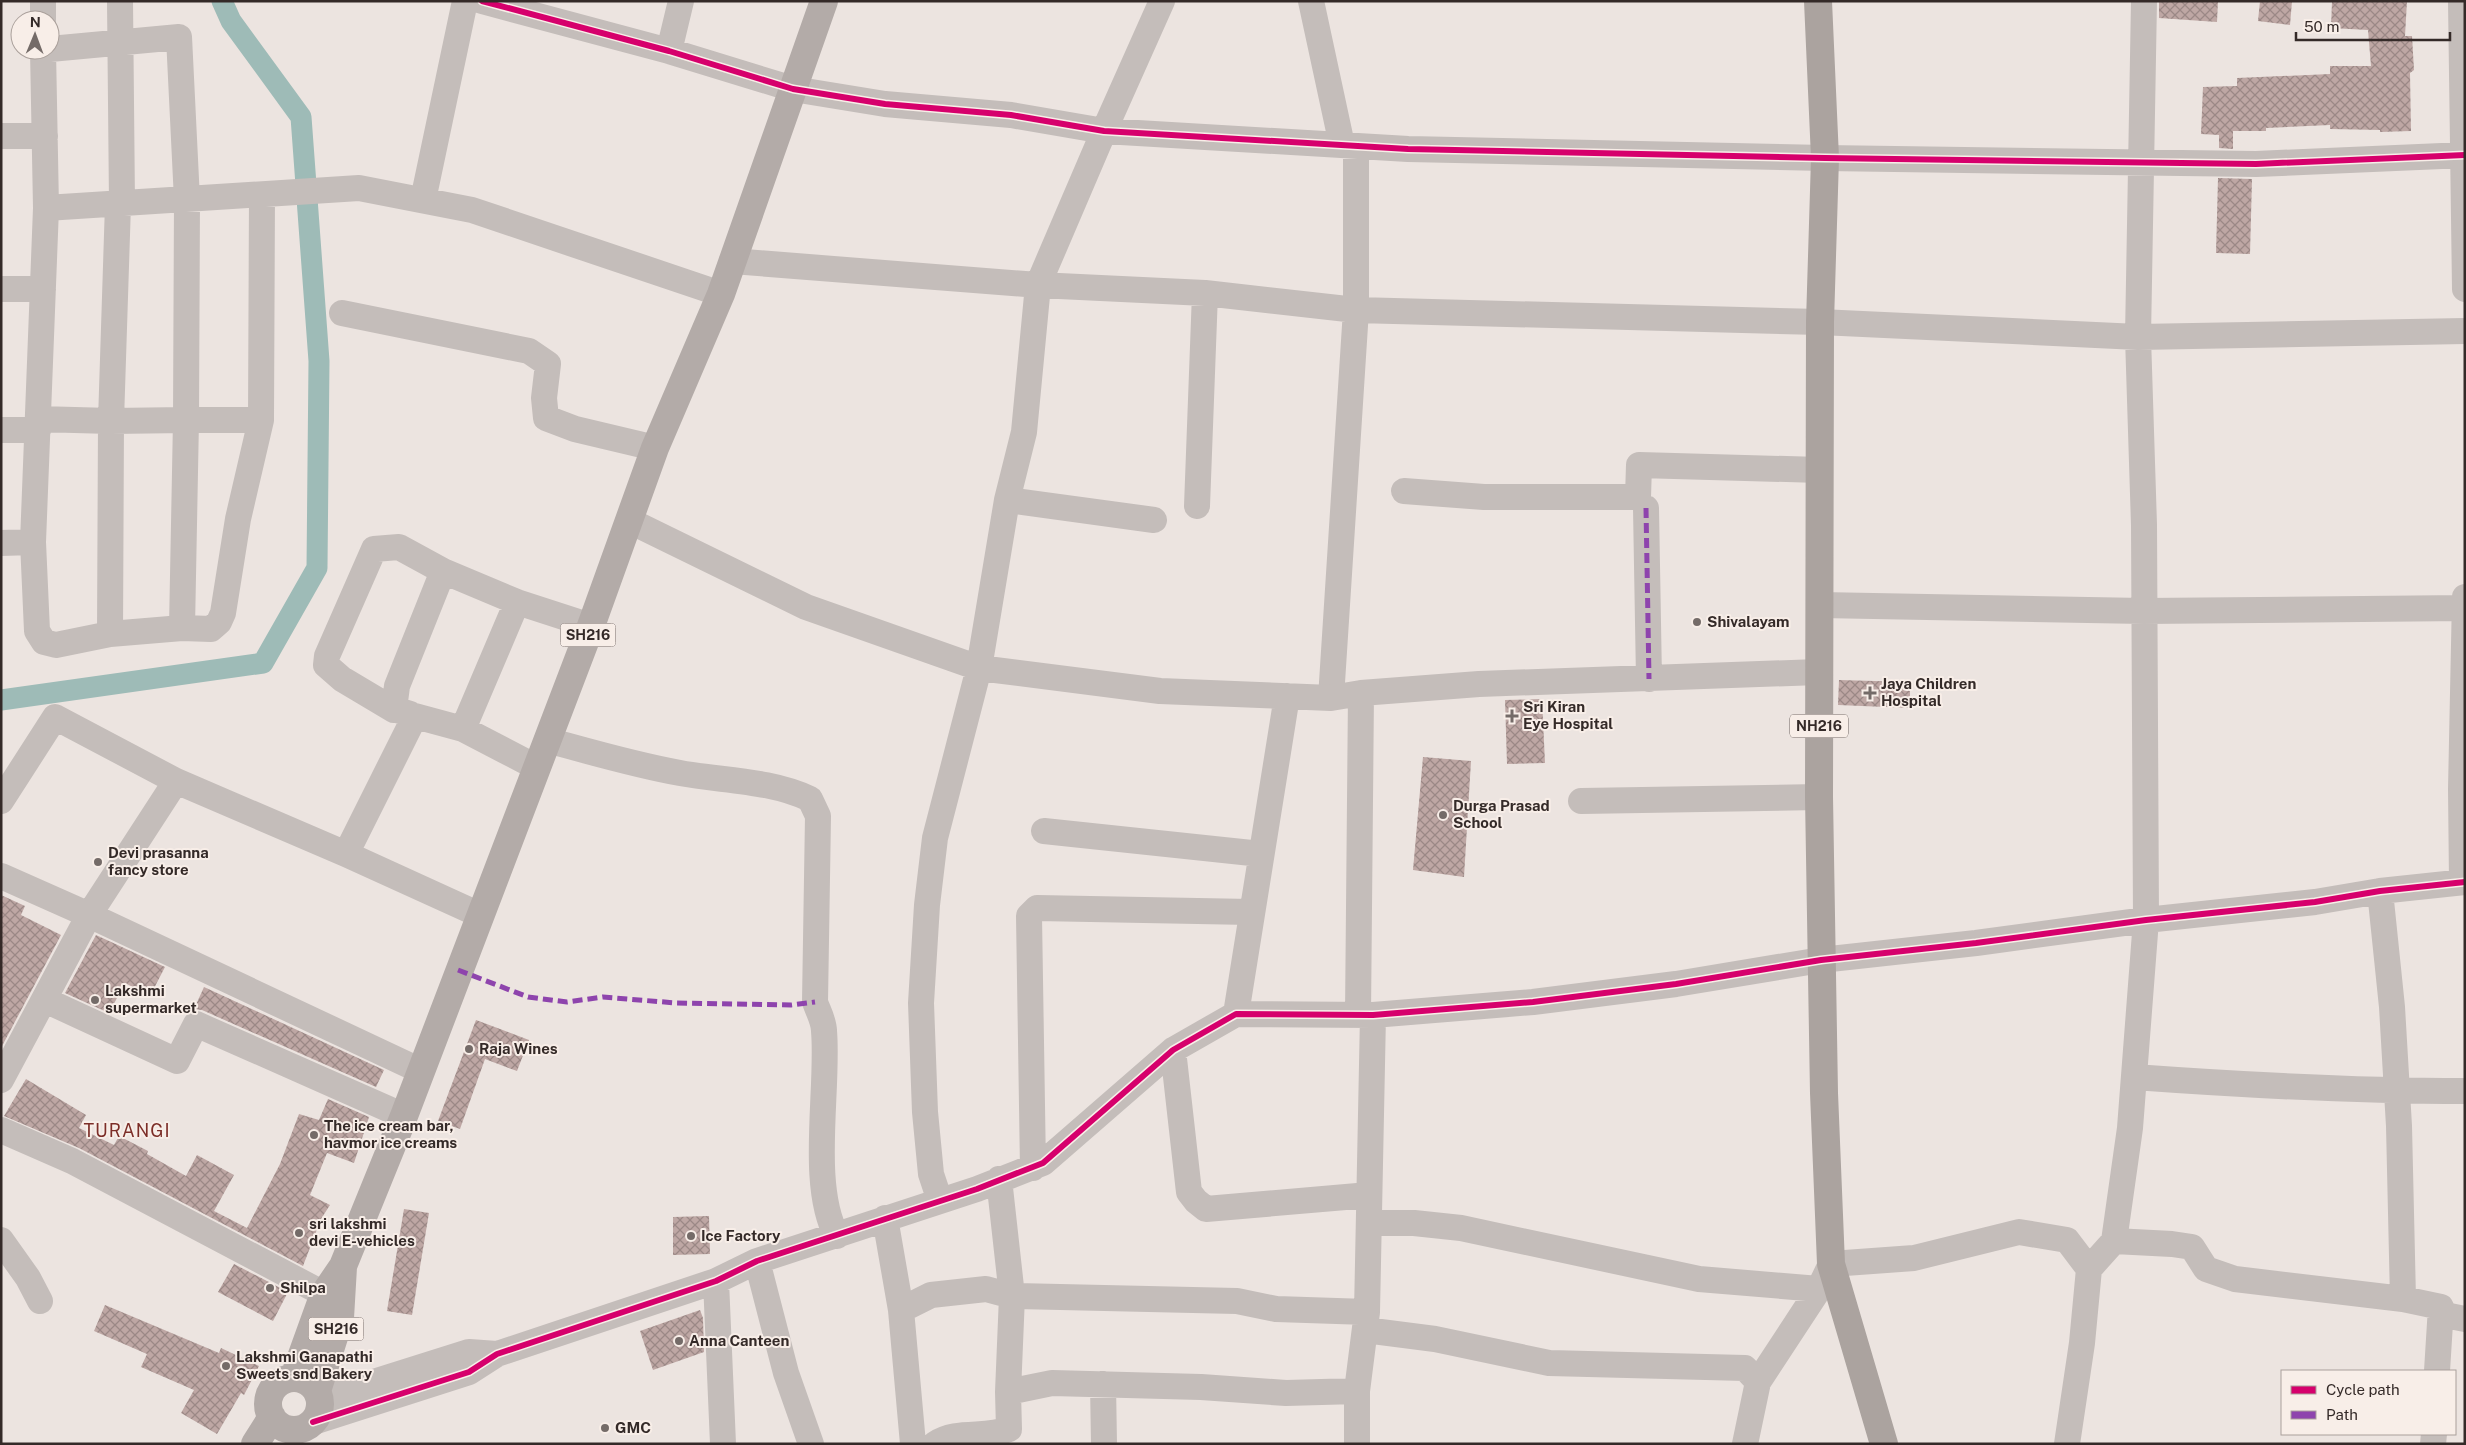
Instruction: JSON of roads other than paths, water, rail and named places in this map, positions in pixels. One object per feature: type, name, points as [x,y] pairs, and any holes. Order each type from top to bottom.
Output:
[{"type":"highway","name":"NH216","points":[[1818,1],[1825,158],[1820,322],[1819,797],[1821,960],[1831,1264],[1884,1444]]},
{"type":"main road","name":"SH216","points":[[309,1410],[324,1294],[343,1266],[404,1116],[591,626],[630,521],[654,448],[721,294],[824,1]]},
{"type":"main road","name":"SH216","points":[[309,1410],[340,1318],[343,1266]]},
{"type":"main road","points":[[281,1381],[309,1410],[294,1430],[281,1426],[272,1417],[268,1404],[271,1390],[281,1381]]},
{"type":"main road","points":[[255,1444],[272,1417]]},
{"type":"street","points":[[110,634],[111,422],[120,204],[120,1]]},
{"type":"street","points":[[423,200],[465,1]]},
{"type":"street","points":[[482,1],[669,51],[794,89],[885,104],[1011,115],[1104,131],[1349,146],[1825,158],[2256,164],[2464,155]]},
{"type":"street","points":[[669,51],[681,1]]},
{"type":"street","points":[[940,1201],[931,1174],[925,1112],[922,1003],[927,905],[934,838],[978,668],[1007,500],[1024,432],[1038,285],[1162,1]]},
{"type":"street","points":[[1311,1],[1349,146],[1356,310],[1331,698]]},
{"type":"street","points":[[2067,1444],[2082,1343],[2089,1269],[2114,1242],[2130,1128],[2146,920],[2144,525],[2138,337],[2144,1]]},
{"type":"street","points":[[2462,6],[2465,289]]},
{"type":"street","points":[[60,48],[179,37],[187,200],[186,420],[182,628]]},
{"type":"street","points":[[43,60],[46,208],[33,542],[37,631],[44,642],[56,645],[110,634],[182,628],[211,629],[219,622],[223,613],[238,519],[261,420],[262,195]]},
{"type":"street","points":[[1,136],[45,136]]},
{"type":"street","points":[[46,208],[359,188],[472,210],[721,294]]},
{"type":"street","points":[[732,261],[1038,285],[1204,293],[1356,310],[1820,322],[2138,337],[2465,332]]},
{"type":"street","points":[[1,289],[43,289]]},
{"type":"street","points":[[1197,506],[1204,293]]},
{"type":"street","points":[[342,313],[529,351],[548,364],[544,398],[546,418],[575,429],[654,448]]},
{"type":"street","points":[[1,430],[38,424],[261,420]]},
{"type":"street","points":[[1404,491],[1484,497],[1638,497],[1640,465],[1820,470]]},
{"type":"street","points":[[1007,500],[1154,520]]},
{"type":"street","points":[[1646,508],[1649,679]]},
{"type":"street","points":[[630,521],[814,610],[978,668],[1160,691],[1331,698],[1360,693],[1479,684],[1818,672]]},
{"type":"street","points":[[1,543],[33,542]]},
{"type":"street","points":[[536,767],[463,729],[405,713],[342,679],[326,665],[327,656],[374,549],[400,547],[443,571],[517,602],[591,626]]},
{"type":"street","points":[[346,854],[405,713],[397,686],[443,571]]},
{"type":"street","points":[[309,1410],[469,1352],[497,1354],[716,1281],[757,1261],[977,1189],[999,1179],[1033,1168],[1042,1163],[1173,1050],[1236,1014],[1365,1015],[1533,1002],[1676,984],[1821,960],[1976,944],[2146,920],[2315,902],[2380,891],[2463,882],[2465,597]]},
{"type":"street","points":[[463,729],[517,602]]},
{"type":"street","points":[[1820,605],[2144,611],[2465,608]]},
{"type":"street","points":[[1357,1444],[1356,1391],[1366,1321],[1370,1195],[1360,693]]},
{"type":"street","points":[[1236,1014],[1286,696]]},
{"type":"street","points":[[1,801],[54,717],[176,781],[346,854],[480,915]]},
{"type":"street","points":[[547,740],[626,762],[681,773],[752,783],[799,794],[810,799],[818,816],[815,1002],[824,1029],[823,1188],[830,1224],[837,1236]]},
{"type":"street","points":[[1,1080],[89,915],[176,781]]},
{"type":"street","points":[[1581,801],[1819,797]]},
{"type":"street","points":[[1044,831],[1261,854]]},
{"type":"street","points":[[1,876],[89,915],[420,1071]]},
{"type":"street","points":[[2380,891],[2392,1007],[2397,1091],[2403,1299]]},
{"type":"street","points":[[1033,1168],[1029,916],[1037,908],[1251,912]]},
{"type":"street","points":[[45,1000],[177,1061],[196,1024],[404,1116]]},
{"type":"street","points":[[1173,1050],[1189,1192],[1196,1201],[1206,1208],[1370,1195]]},
{"type":"street","points":[[2134,1077],[2251,1086],[2397,1091],[2465,1091]]},
{"type":"street","points":[[1,1130],[72,1161],[324,1294]]},
{"type":"street","points":[[935,1444],[958,1435],[998,1434],[1009,1437],[1008,1392],[1012,1296],[999,1179]]},
{"type":"street","points":[[884,1218],[901,1310],[913,1444]]},
{"type":"street","points":[[1369,1223],[1461,1228],[1699,1279],[1819,1288]]},
{"type":"street","points":[[1745,1444],[1758,1382],[1819,1288],[1831,1264],[1914,1258],[2019,1232],[2067,1240],[2089,1269]]},
{"type":"street","points":[[1,1240],[28,1278],[40,1301]]},
{"type":"street","points":[[2114,1242],[2172,1244],[2192,1247],[2206,1269],[2235,1279],[2403,1299],[2441,1307],[2453,1317],[2437,1370]]},
{"type":"street","points":[[757,1261],[786,1373],[811,1444]]},
{"type":"street","points":[[716,1281],[723,1444]]},
{"type":"street","points":[[901,1310],[932,1295],[986,1289],[1012,1296],[1237,1300],[1276,1310],[1366,1321],[1549,1363],[1745,1368],[1758,1382]]},
{"type":"street","points":[[1008,1392],[1052,1383],[1201,1387],[1286,1393],[1356,1391]]},
{"type":"street","points":[[1103,1384],[1104,1444]]},
{"type":"waterway","points":[[1,700],[263,663],[317,568],[319,361],[301,117],[231,21],[222,1]]},
{"type":"place","name":"Shivalayam","points":[[1697,622]]},
{"type":"place","name":"Jaya Children Hospital","points":[[1870,693]]},
{"type":"place","name":"Sri Kiran Eye Hospital","points":[[1512,716]]},
{"type":"place","name":"Durga Prasad School","points":[[1443,815]]},
{"type":"place","name":"Devi prasanna fancy store","points":[[98,862]]},
{"type":"place","name":"Lakshmi supermarket","points":[[95,1000]]},
{"type":"place","name":"Raja Wines","points":[[469,1049]]},
{"type":"place","name":"The ice cream bar, havmor ice creams","points":[[314,1135]]},
{"type":"place","name":"sri lakshmi devi E-vehicles","points":[[299,1233]]},
{"type":"place","name":"Ice Factory","points":[[691,1236]]},
{"type":"place","name":"Shilpa","points":[[270,1288]]},
{"type":"place","name":"Anna Canteen","points":[[679,1341]]},
{"type":"place","name":"Lakshmi Ganapathi Sweets snd Bakery","points":[[226,1366]]},
{"type":"place","name":"GMC","points":[[605,1428]]},
{"type":"district","name":"TURANGI","points":[[127,1131]]}]
